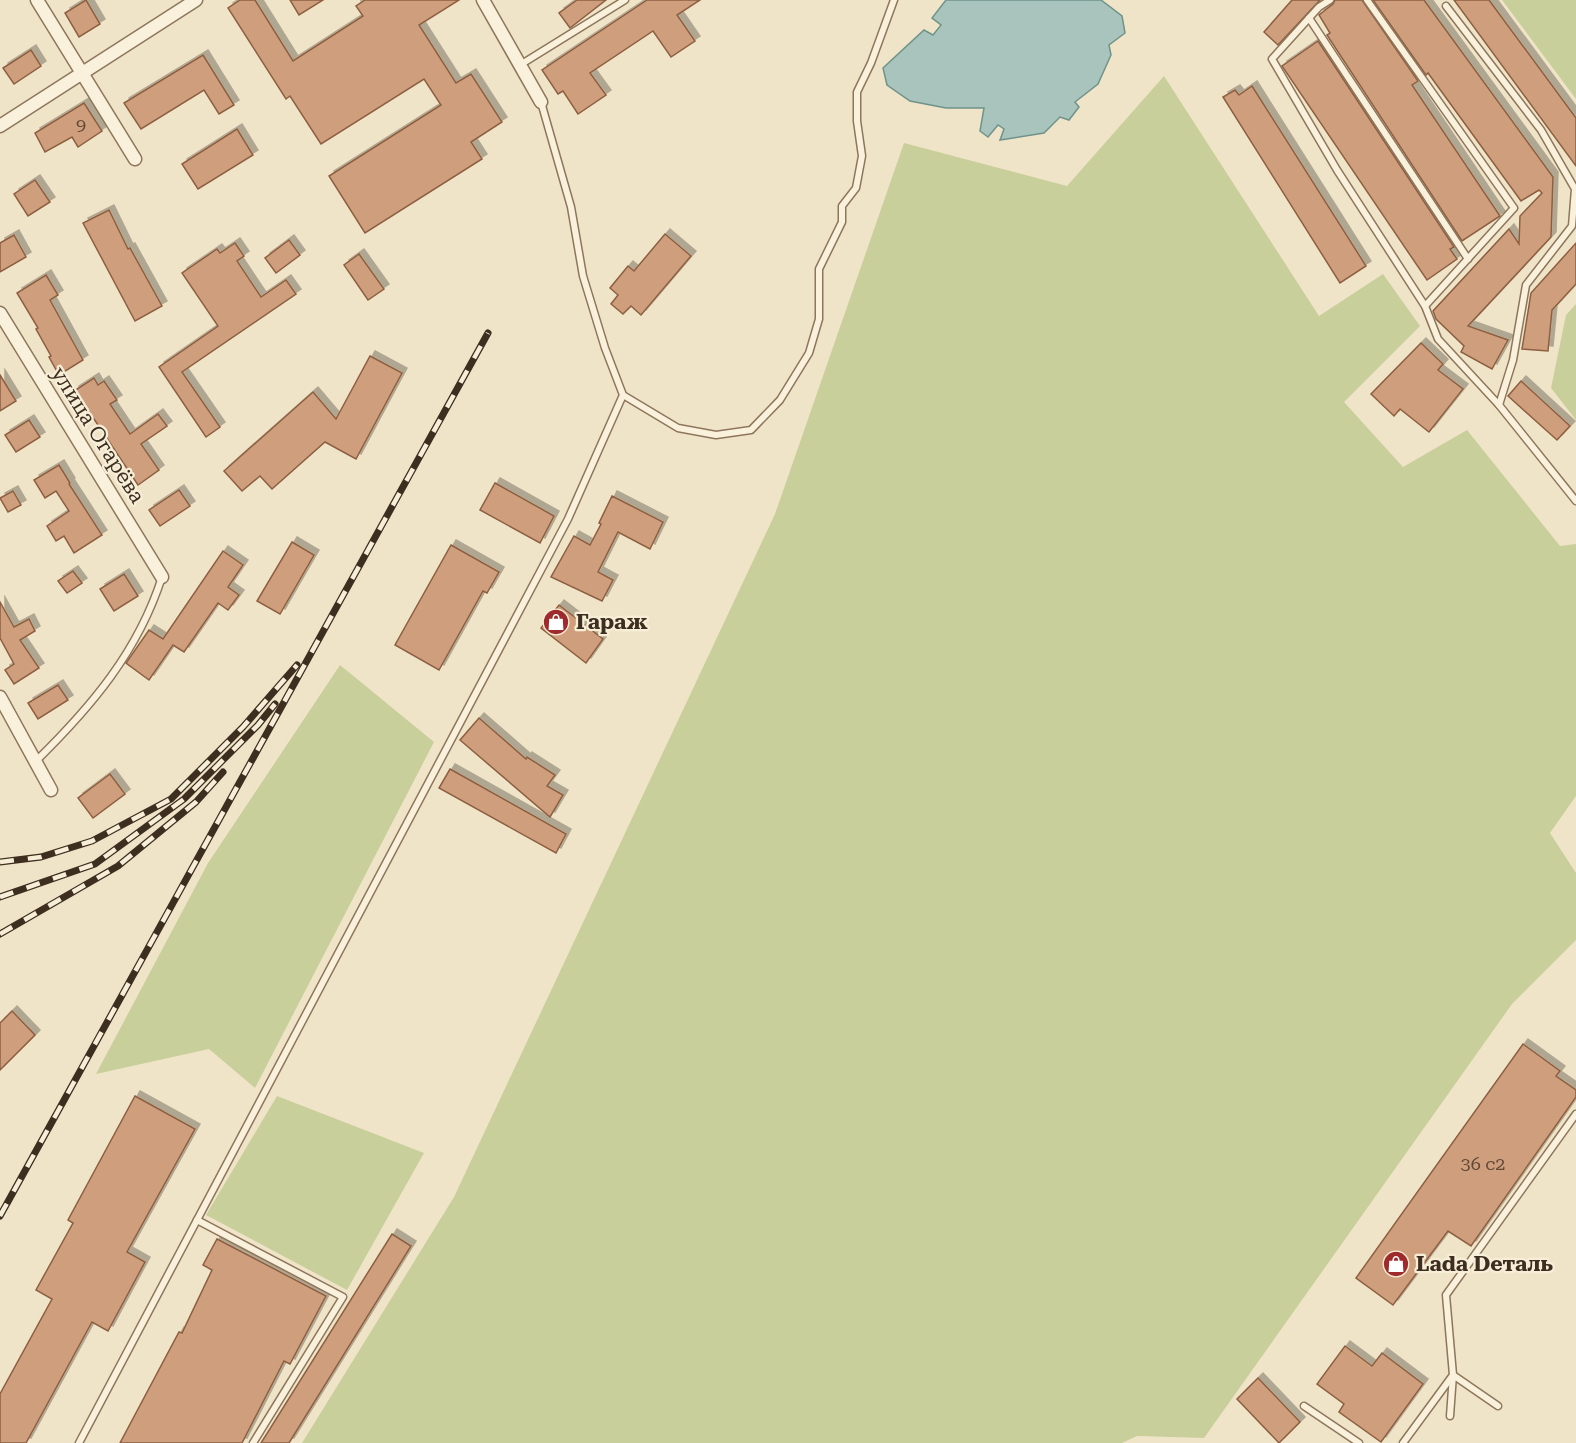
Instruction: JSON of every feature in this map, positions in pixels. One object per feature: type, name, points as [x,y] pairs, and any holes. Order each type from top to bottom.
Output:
[{"type":"street","points":[[37,0],[135,159]]},
{"type":"street","points":[[0,126],[196,0]]},
{"type":"street","points":[[483,0],[541,102]]},
{"type":"street","name":"улица Огарёва","points":[[0,313],[162,577]]},
{"type":"street","points":[[0,697],[51,790]]},
{"type":"lane","points":[[520,65],[625,0]]},
{"type":"lane","points":[[541,102],[571,207],[583,276],[605,348],[623,395],[678,428],[716,435],[751,430],[780,400],[809,353],[819,319],[819,269],[842,222],[842,206],[856,188],[862,156],[857,121],[857,92],[871,63],[894,0]]},
{"type":"lane","points":[[1330,0],[1309,18],[1272,59],[1337,170],[1425,306],[1438,339],[1499,405],[1576,501]]},
{"type":"lane","points":[[1367,0],[1514,208],[1425,306]]},
{"type":"lane","points":[[1446,6],[1540,130],[1575,189],[1572,226],[1526,285],[1513,360],[1499,405]]},
{"type":"lane","points":[[1309,18],[1468,259]]},
{"type":"lane","points":[[79,1443],[568,519],[623,395]]},
{"type":"lane","points":[[35,761],[68,729],[112,678],[153,607],[162,577]]},
{"type":"lane","points":[[1450,1416],[1453,1375],[1446,1295],[1576,1114]]},
{"type":"lane","points":[[197,1220],[343,1297],[253,1443]]},
{"type":"lane","points":[[1453,1375],[1498,1406]]},
{"type":"lane","points":[[1403,1443],[1453,1375]]},
{"type":"lane","points":[[1304,1406],[1359,1443]]},
{"type":"green space","points":[[1502,0],[1576,0],[1576,99]]},
{"type":"green space","points":[[1164,76],[1319,316],[1383,274],[1420,326],[1344,402],[1403,467],[1467,430],[1560,546],[1576,544],[1576,796],[1550,833],[1576,873],[1576,940],[1512,1004],[1204,1438],[1137,1436],[1122,1443],[302,1443],[454,1197],[775,514],[904,143],[1067,186]]},
{"type":"green space","points":[[1576,304],[1576,420],[1551,388],[1566,315]]},
{"type":"green space","points":[[340,665],[434,742],[255,1088],[209,1049],[96,1074],[208,863]]},
{"type":"green space","points":[[277,1096],[424,1153],[347,1290],[206,1215]]},
{"type":"water","points":[[946,0],[1101,0],[1122,16],[1125,33],[1109,45],[1111,55],[1098,84],[1075,102],[1079,107],[1069,120],[1060,117],[1044,133],[1000,140],[1004,129],[998,125],[988,137],[980,131],[984,108],[946,108],[910,101],[887,85],[883,68],[924,30],[933,35],[941,25],[932,18]]},
{"type":"building","points":[[86,0],[100,24],[79,37],[65,13]]},
{"type":"building","points":[[240,0],[255,0],[293,61],[363,16],[356,6],[365,0],[459,0],[419,25],[456,83],[471,74],[502,122],[471,142],[482,159],[365,233],[329,176],[441,105],[424,79],[321,144],[290,96],[286,99],[228,8]]},
{"type":"building","points":[[290,0],[323,0],[299,15]]},
{"type":"building","points":[[577,0],[606,0],[570,28],[559,13]]},
{"type":"building","points":[[647,0],[700,0],[677,15],[695,41],[671,57],[653,31],[590,73],[606,95],[578,114],[563,91],[558,94],[542,70]]},
{"type":"building","points":[[1292,0],[1320,0],[1278,45],[1264,32]]},
{"type":"building","points":[[1335,0],[1362,0],[1418,81],[1412,85],[1500,216],[1462,241],[1327,35],[1330,33],[1319,15]]},
{"type":"building","points":[[1373,0],[1424,0],[1553,177],[1551,237],[1468,326],[1508,340],[1492,369],[1461,352],[1464,346],[1436,319],[1433,311],[1509,229],[1519,244],[1520,216],[1542,193],[1539,190],[1521,201]]},
{"type":"building","points":[[1454,0],[1489,0],[1576,118],[1576,166]]},
{"type":"building","points":[[1318,41],[1454,247],[1450,249],[1457,259],[1427,280],[1282,66]]},
{"type":"building","points":[[31,50],[41,66],[14,84],[3,68]]},
{"type":"building","points":[[203,55],[234,105],[219,114],[204,90],[141,129],[124,103]]},
{"type":"building","points":[[1252,86],[1366,266],[1340,283],[1223,97],[1235,90],[1239,95]]},
{"type":"building","points":[[84,103],[102,131],[78,147],[72,137],[45,152],[35,133]]},
{"type":"building","points":[[237,129],[253,155],[198,189],[182,164]]},
{"type":"building","points":[[35,180],[50,202],[28,216],[14,194]]},
{"type":"building","points":[[109,210],[128,249],[130,248],[162,306],[135,321],[83,223]]},
{"type":"building","points":[[665,234],[691,256],[641,315],[631,306],[623,314],[611,304],[618,295],[610,288],[628,266],[634,271]]},
{"type":"building","points":[[14,235],[26,257],[0,272],[0,243]]},
{"type":"building","points":[[289,240],[300,255],[276,273],[265,258]]},
{"type":"building","points":[[235,243],[244,256],[237,261],[261,297],[286,280],[296,294],[182,372],[220,427],[206,437],[159,367],[218,326],[182,273],[217,249],[220,253]]},
{"type":"building","points":[[1576,243],[1576,284],[1552,310],[1548,351],[1522,349],[1531,293]]},
{"type":"building","points":[[359,254],[384,289],[368,300],[344,265]]},
{"type":"building","points":[[46,275],[58,295],[50,300],[83,360],[59,375],[36,329],[38,328],[17,293]]},
{"type":"building","points":[[1421,343],[1443,364],[1438,370],[1463,389],[1429,432],[1400,409],[1394,416],[1371,394]]},
{"type":"building","points":[[370,356],[402,373],[356,459],[325,442],[272,489],[260,476],[242,491],[224,471],[313,392],[336,419]]},
{"type":"building","points":[[0,375],[16,401],[0,411]]},
{"type":"building","points":[[94,378],[98,385],[104,381],[117,400],[110,404],[130,434],[158,414],[167,426],[141,444],[159,470],[138,485],[74,391]]},
{"type":"building","points":[[1521,381],[1570,426],[1557,440],[1508,396]]},
{"type":"building","points":[[29,420],[40,437],[16,452],[5,435]]},
{"type":"building","points":[[59,465],[102,535],[74,553],[64,536],[56,541],[47,526],[69,511],[56,491],[45,498],[34,480]]},
{"type":"building","points":[[495,483],[554,516],[540,543],[480,510]]},
{"type":"building","points":[[179,490],[190,506],[160,526],[149,510]]},
{"type":"building","points":[[13,491],[21,505],[8,512],[0,498]]},
{"type":"building","points":[[612,496],[663,522],[650,549],[618,532],[598,572],[613,580],[602,601],[551,577],[574,536],[590,545]]},
{"type":"building","points":[[292,542],[314,555],[280,614],[257,601]]},
{"type":"building","points":[[451,545],[499,572],[487,593],[483,591],[439,670],[395,645]]},
{"type":"building","points":[[223,551],[243,565],[228,587],[239,595],[228,610],[218,603],[184,652],[173,645],[149,680],[126,663],[149,630],[163,639]]},
{"type":"building","points":[[73,571],[82,583],[67,593],[58,581]]},
{"type":"building","points":[[124,574],[138,596],[114,611],[100,589]]},
{"type":"building","points":[[0,602],[14,627],[29,619],[35,631],[20,640],[39,668],[14,684],[5,670],[14,664],[0,638]]},
{"type":"building","points":[[559,605],[603,639],[586,663],[541,628]]},
{"type":"building","points":[[58,685],[68,700],[38,719],[28,703]]},
{"type":"building","points":[[479,718],[526,759],[527,757],[555,775],[547,786],[563,795],[550,817],[460,740]]},
{"type":"building","points":[[450,769],[566,834],[556,853],[439,788]]},
{"type":"building","points":[[110,774],[125,794],[93,818],[78,798]]},
{"type":"building","points":[[12,1011],[35,1035],[0,1070],[0,1023]]},
{"type":"building","points":[[1523,1044],[1560,1071],[1556,1076],[1576,1090],[1576,1097],[1471,1246],[1448,1231],[1393,1305],[1356,1278]]},
{"type":"building","points":[[135,1096],[195,1129],[127,1252],[145,1262],[108,1331],[92,1322],[26,1443],[0,1443],[0,1394],[52,1299],[36,1290],[73,1223],[68,1220]]},
{"type":"building","points":[[392,1234],[411,1246],[289,1443],[261,1443]]},
{"type":"building","points":[[217,1239],[326,1296],[290,1364],[284,1361],[242,1443],[120,1443],[179,1332],[182,1333],[212,1270],[203,1265]]},
{"type":"building","points":[[1345,1346],[1372,1366],[1382,1353],[1423,1384],[1381,1442],[1339,1412],[1344,1404],[1317,1384]]},
{"type":"building","points":[[1258,1378],[1300,1422],[1279,1443],[1237,1399]]},
{"type":"railway","points":[[0,1216],[488,333]]},
{"type":"railway","points":[[0,862],[41,857],[92,841],[171,799],[243,727],[297,665]]},
{"type":"railway","points":[[0,897],[95,864],[184,799],[258,725],[275,704]]},
{"type":"railway","points":[[0,934],[118,866],[196,802],[223,772]]},
{"type":"place","name":"Гараж","points":[[556,622]]},
{"type":"place","name":"Lada Dеталь","points":[[1396,1264]]}]
